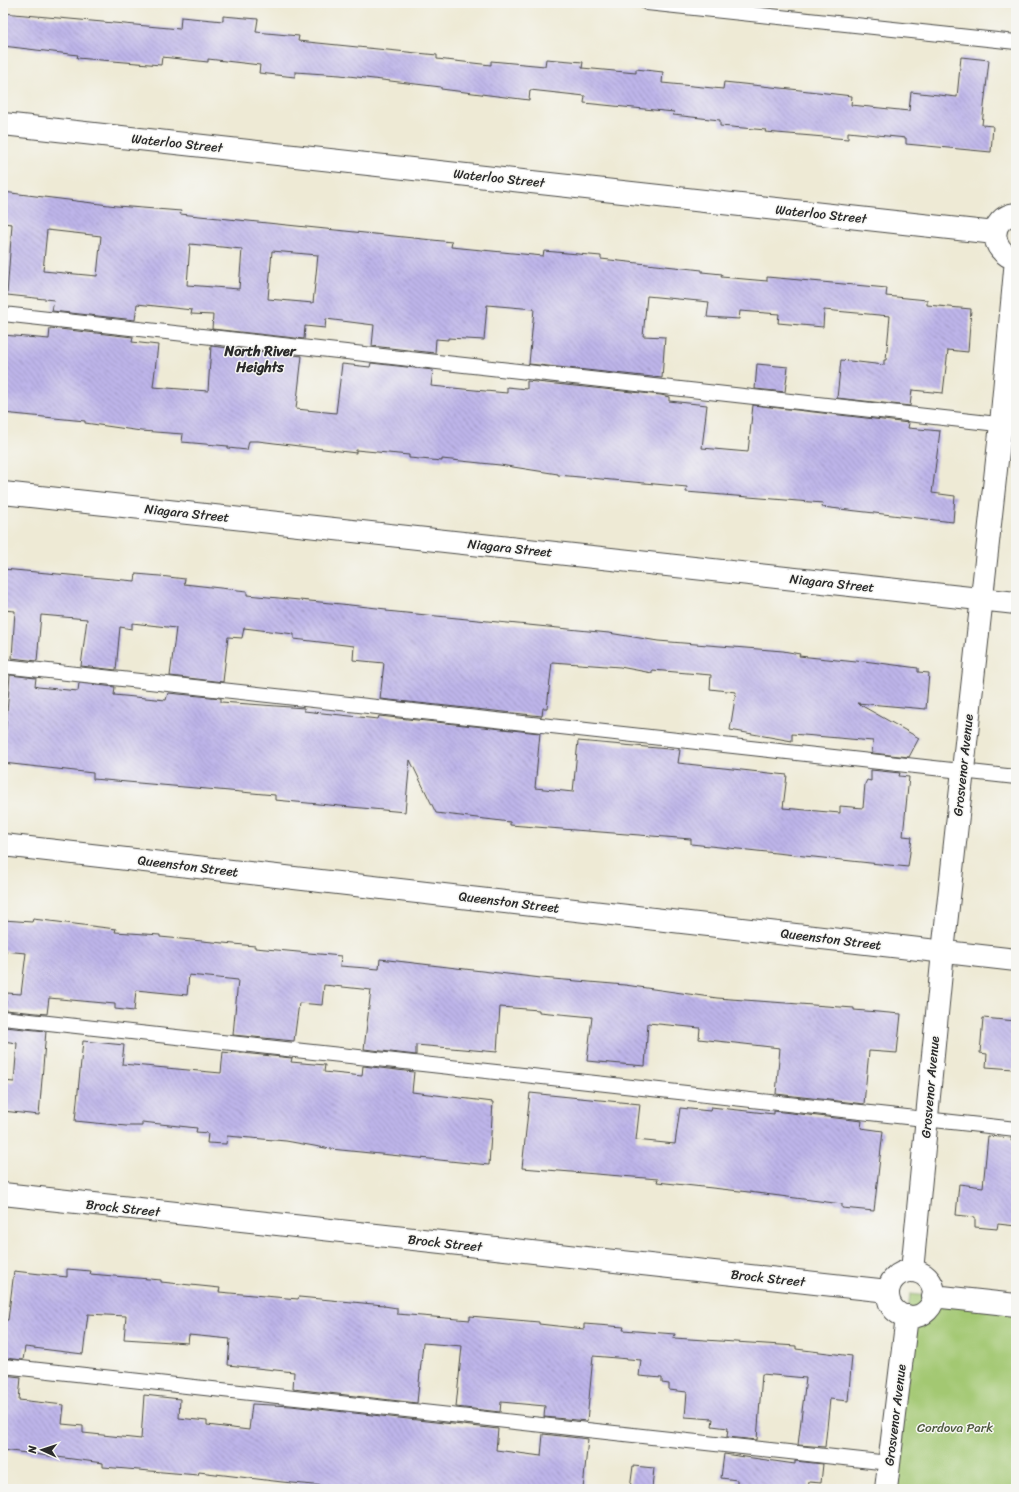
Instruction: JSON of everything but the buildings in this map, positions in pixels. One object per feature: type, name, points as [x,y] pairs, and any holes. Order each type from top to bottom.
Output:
[{"type":"street","name":"Waterloo Street","points":[[3,124],[995,233]]},
{"type":"street","points":[[1016,214],[1007,216],[1001,220],[995,233],[998,247],[1009,257],[1016,258]]},
{"type":"street","name":"Grosvenor Avenue","points":[[912,1271],[943,952],[981,599],[1008,425],[1016,258]]},
{"type":"street","name":"Niagara Street","points":[[3,493],[1016,603]]},
{"type":"street","name":"Queenston Street","points":[[3,845],[1016,960]]},
{"type":"street","name":"Brock Street","points":[[3,1194],[888,1291]]},
{"type":"street","points":[[912,1271],[926,1276],[930,1282],[933,1296],[931,1303],[921,1314],[907,1316],[895,1310],[891,1305],[888,1291],[894,1278],[905,1272],[912,1271]]},
{"type":"street","points":[[933,1296],[1016,1305]]},
{"type":"street","name":"Grosvenor Avenue","points":[[886,1489],[907,1316]]},
{"type":"lane","points":[[648,3],[1016,42]]},
{"type":"lane","points":[[3,314],[1008,425]]},
{"type":"lane","points":[[3,666],[1016,777]]},
{"type":"lane","points":[[3,1018],[1016,1129]]},
{"type":"lane","points":[[3,1366],[890,1463]]},
{"type":"green space","name":"Cordova Park","points":[[910,1294],[1016,1305],[1016,1489],[886,1489]]},
{"type":"district","name":"North River Heights","points":[[260,360]]}]
